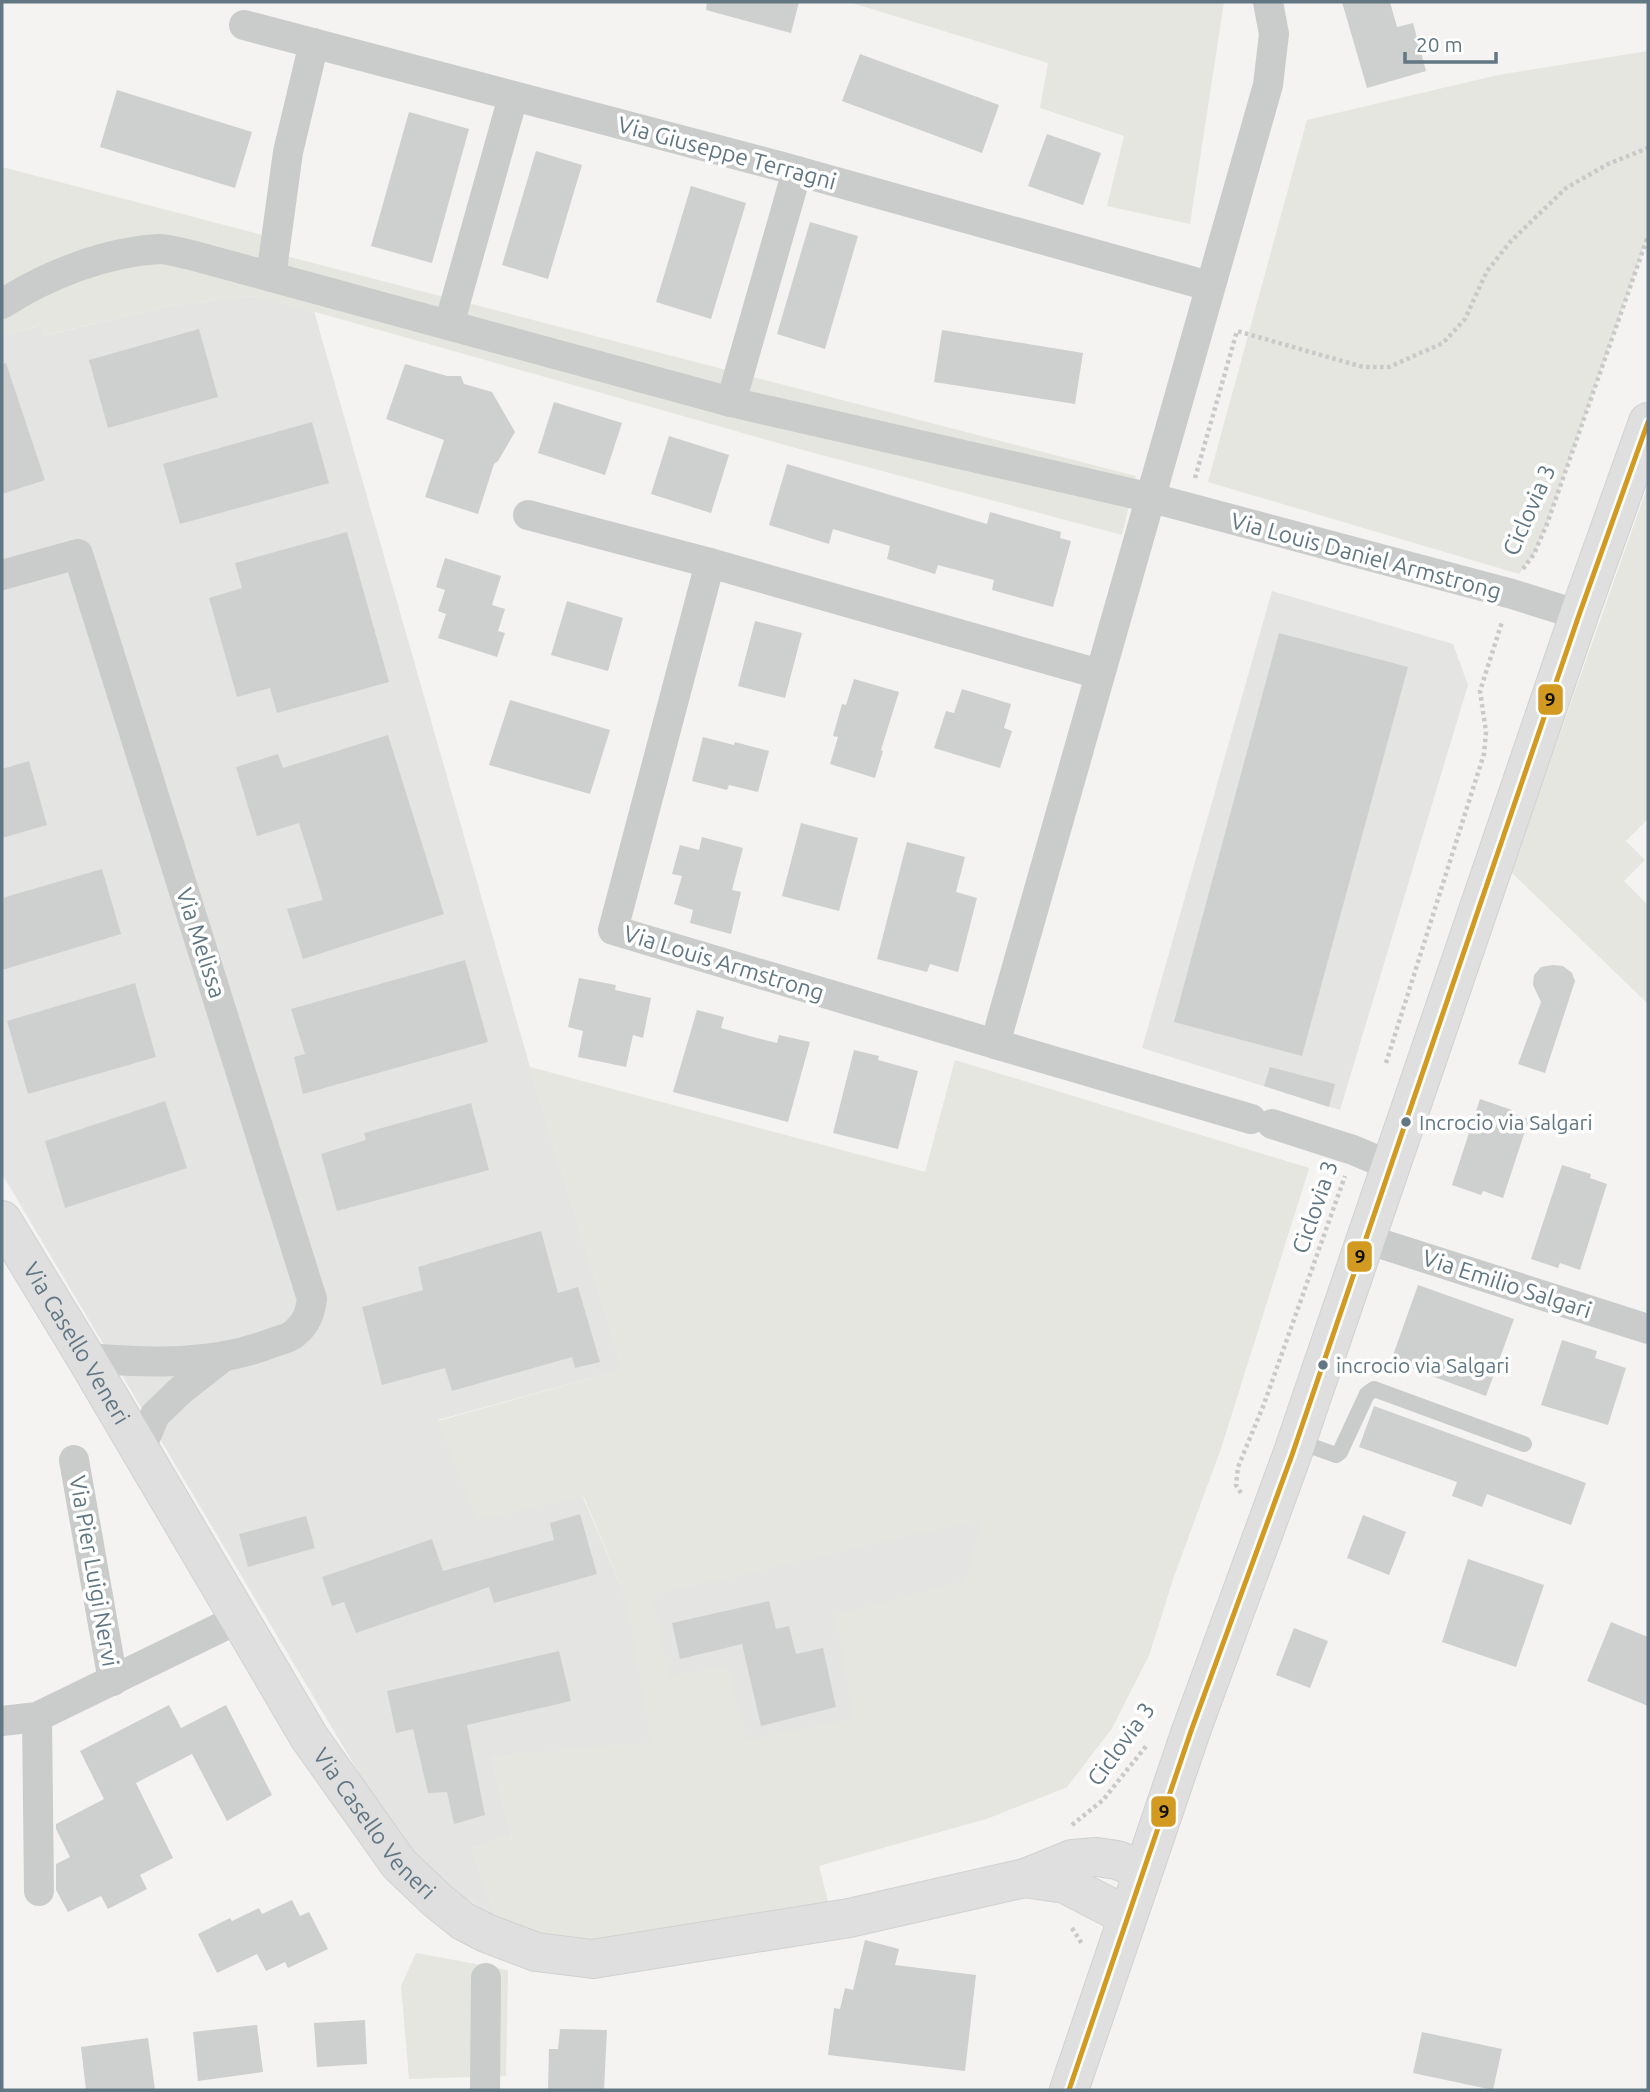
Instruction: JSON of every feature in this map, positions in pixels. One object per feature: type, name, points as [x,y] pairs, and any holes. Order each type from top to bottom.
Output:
[{"type":"street","points":[[995,1044],[1268,85],[1273,34],[1269,2]]},
{"type":"street","name":"Via Giuseppe Terragni","points":[[244,24],[796,171],[1209,286]]},
{"type":"street","points":[[271,277],[288,152],[314,43]]},
{"type":"street","points":[[449,325],[513,97]]},
{"type":"street","points":[[731,402],[796,171]]},
{"type":"street","name":"Via Louis Daniel Armstrong","points":[[2,304],[50,279],[109,256],[161,249],[731,402],[1152,498],[1512,594],[1580,615]]},
{"type":"street","points":[[1069,2090],[1191,1731],[1297,1441],[1648,422]]},
{"type":"street","points":[[528,515],[1099,674]]},
{"type":"street","name":"Via Melissa","points":[[2,575],[78,554],[312,1299],[309,1317],[295,1334],[223,1357],[143,1362],[86,1358]]},
{"type":"street","name":"Via Louis Armstrong","points":[[710,564],[613,930],[1262,1122],[1353,1150],[1391,1166]]},
{"type":"street","name":"Via Casello Veneri","points":[[2,1220],[309,1737],[399,1864],[463,1921],[536,1952],[593,1959],[849,1917],[1025,1878],[1072,1859],[1097,1857],[1117,1860],[1143,1870]]},
{"type":"street","name":"Via Emilio Salgari","points":[[1366,1239],[1648,1329]]},
{"type":"street","name":"Via Melissa","points":[[140,1450],[156,1415],[181,1390],[223,1357]]},
{"type":"street","name":"Via Pier Luigi Nervi","points":[[74,1460],[113,1681]]},
{"type":"street","name":"Via Pier Luigi Nervi","points":[[2,1721],[37,1717],[238,1619]]},
{"type":"street","points":[[37,1717],[39,1891]]},
{"type":"street","name":"Via Casello Veneri","points":[[1025,1878],[1065,1884],[1127,1916]]},
{"type":"street","points":[[485,2090],[486,1978]]},
{"type":"lane","points":[[1297,1441],[1336,1455],[1340,1452],[1367,1394],[1374,1389],[1524,1444]]},
{"type":"path","points":[[1187,508],[1237,331],[1363,367],[1389,366],[1443,342],[1465,319],[1487,271],[1511,240],[1566,188],[1608,164],[1648,148]]},
{"type":"path","name":"Ciclovia 3","points":[[1387,1063],[1485,754],[1486,732],[1480,691],[1519,574],[1534,554],[1547,524],[1648,236]]},
{"type":"path","name":"Ciclovia 3","points":[[1247,1504],[1236,1485],[1238,1467],[1264,1404],[1353,1150]]},
{"type":"path","name":"Ciclovia 3","points":[[1061,1833],[1103,1800],[1152,1738]]},
{"type":"path","points":[[1070,1924],[1085,1948]]},
{"type":"shaded area","points":[[849,2],[1224,2],[1190,224],[1107,206],[1124,136],[1040,108],[1048,63]]},
{"type":"shaded area","points":[[1648,51],[1648,236],[1547,524],[1534,554],[1519,574],[1208,482],[1307,120],[1498,75]]},
{"type":"shaded area","points":[[2,167],[290,242],[286,256],[1136,476],[1122,535],[803,450],[259,296],[172,305],[42,336],[38,326],[2,336]]},
{"type":"shaded area","points":[[259,296],[314,311],[530,1067],[623,1369],[438,1420],[583,1497],[627,1601],[656,1424],[1309,1168],[1221,1448],[1174,1576],[1149,1655],[1112,1728],[1067,1787],[986,1819],[651,1743],[492,1757],[512,1836],[472,1848],[497,1918],[438,1880],[406,1852],[2,1174],[2,336],[39,326],[43,336],[172,305]]},
{"type":"shaded area","points":[[1648,485],[1648,819],[1626,841],[1645,860],[1624,881],[1648,905],[1648,1004],[1511,872]]},
{"type":"shaded area","points":[[1272,591],[1453,644],[1468,685],[1340,1110],[1142,1048]]},
{"type":"shaded area","points":[[955,1060],[1309,1168],[1221,1448],[1174,1576],[1149,1655],[1112,1728],[1067,1787],[986,1819],[819,1866],[829,1905],[594,1945],[543,1935],[497,1918],[472,1848],[512,1836],[492,1757],[651,1742],[627,1601],[584,1497],[477,1519],[438,1421],[623,1369],[530,1067],[925,1172]],"holes":[[[982,1519],[965,1581],[835,1615],[854,1719],[747,1740],[727,1665],[669,1677],[653,1595]]]},
{"type":"shaded area","points":[[416,1953],[508,1970],[506,2076],[409,2079],[401,1986]]},
{"type":"building","points":[[707,2],[799,2],[791,33],[706,10]]},
{"type":"building","points":[[1342,2],[1390,2],[1397,27],[1413,23],[1426,71],[1367,88]]},
{"type":"building","points":[[860,54],[999,105],[982,153],[842,101]]},
{"type":"building","points":[[117,90],[252,132],[235,188],[100,147]]},
{"type":"building","points":[[409,112],[469,129],[432,263],[371,246]]},
{"type":"building","points":[[1047,134],[1101,153],[1083,205],[1028,186]]},
{"type":"building","points":[[536,151],[582,165],[548,279],[502,265]]},
{"type":"building","points":[[691,186],[746,203],[711,319],[656,302]]},
{"type":"building","points":[[810,222],[858,236],[825,349],[777,334]]},
{"type":"building","points":[[199,329],[218,397],[108,428],[89,360]]},
{"type":"building","points":[[942,330],[1083,353],[1075,404],[934,382]]},
{"type":"building","points":[[6,363],[45,480],[2,494],[2,364]]},
{"type":"building","points":[[405,364],[447,376],[461,376],[464,384],[492,392],[515,432],[494,464],[478,514],[425,497],[444,440],[386,419]]},
{"type":"building","points":[[554,402],[622,423],[605,475],[538,453]]},
{"type":"building","points":[[312,422],[329,483],[180,524],[163,464]]},
{"type":"building","points":[[669,436],[729,455],[711,513],[651,494]]},
{"type":"building","points":[[787,464],[987,524],[990,512],[1061,532],[1060,538],[1071,541],[1053,607],[992,590],[994,580],[938,565],[935,574],[887,559],[890,546],[833,529],[829,544],[769,525]]},
{"type":"building","points":[[347,532],[389,682],[277,713],[270,688],[237,697],[209,598],[242,588],[235,563]]},
{"type":"building","points":[[445,558],[501,576],[492,605],[505,609],[498,631],[505,633],[497,657],[438,638],[446,614],[438,611],[445,590],[436,587]]},
{"type":"building","points":[[567,601],[623,618],[608,671],[551,655]]},
{"type":"building","points":[[755,621],[802,633],[785,698],[738,686]]},
{"type":"building","points":[[1279,633],[1408,667],[1302,1056],[1174,1022]]},
{"type":"building","points":[[854,679],[899,692],[875,778],[830,764],[838,737],[833,736],[842,704],[846,705]]},
{"type":"building","points":[[962,689],[1011,704],[1004,728],[1012,731],[1000,768],[934,748],[946,711],[954,713]]},
{"type":"building","points":[[510,700],[610,730],[590,794],[489,765]]},
{"type":"building","points":[[388,735],[444,914],[303,959],[287,909],[323,900],[299,823],[257,836],[236,767],[278,754],[283,768]]},
{"type":"building","points":[[703,737],[769,751],[758,792],[729,785],[727,790],[692,781]]},
{"type":"building","points":[[29,761],[47,825],[2,838],[2,769]]},
{"type":"building","points":[[801,823],[858,838],[839,911],[782,896]]},
{"type":"building","points":[[702,837],[743,848],[732,890],[741,892],[731,934],[690,923],[693,910],[674,904],[682,876],[672,874],[680,845],[699,850]]},
{"type":"building","points":[[907,842],[965,857],[956,892],[977,898],[958,972],[930,964],[927,972],[877,959]]},
{"type":"building","points":[[102,869],[121,934],[2,970],[2,898]]},
{"type":"building","points":[[465,960],[488,1042],[303,1094],[294,1057],[305,1054],[291,1009]]},
{"type":"building","points":[[1563,966],[1572,973],[1575,981],[1545,1073],[1518,1064],[1541,1002],[1533,985],[1534,975],[1541,967]]},
{"type":"building","points":[[579,978],[616,985],[615,990],[651,998],[643,1038],[633,1035],[626,1067],[578,1057],[583,1031],[568,1027]]},
{"type":"building","points":[[135,983],[156,1057],[28,1094],[7,1021]]},
{"type":"building","points":[[697,1010],[724,1017],[721,1028],[777,1043],[779,1035],[810,1042],[788,1122],[673,1092]]},
{"type":"building","points":[[854,1050],[918,1071],[898,1149],[833,1133]]},
{"type":"building","points":[[1270,1067],[1335,1084],[1329,1107],[1264,1086]]},
{"type":"building","points":[[1480,1099],[1529,1119],[1503,1198],[1483,1191],[1481,1195],[1452,1185]]},
{"type":"building","points":[[165,1101],[187,1168],[65,1208],[45,1141]]},
{"type":"building","points":[[471,1103],[489,1170],[337,1211],[321,1154],[366,1140],[364,1133]]},
{"type":"building","points":[[1562,1165],[1591,1174],[1590,1178],[1607,1184],[1580,1270],[1560,1263],[1558,1268],[1531,1259]]},
{"type":"building","points":[[541,1231],[558,1293],[578,1287],[600,1362],[575,1368],[572,1357],[452,1391],[445,1368],[382,1385],[362,1307],[423,1290],[418,1267]]},
{"type":"building","points":[[1418,1285],[1514,1319],[1486,1396],[1391,1361]]},
{"type":"building","points":[[1562,1340],[1597,1351],[1595,1358],[1626,1368],[1608,1425],[1541,1405]]},
{"type":"building","points":[[1374,1406],[1586,1483],[1571,1525],[1487,1494],[1482,1507],[1452,1496],[1457,1482],[1359,1447]]},
{"type":"building","points":[[580,1514],[597,1574],[494,1603],[489,1587],[356,1633],[344,1602],[332,1606],[322,1577],[432,1539],[443,1571],[554,1540],[550,1523]]},
{"type":"building","points":[[1363,1515],[1406,1532],[1389,1575],[1347,1558]]},
{"type":"building","points":[[306,1516],[315,1548],[248,1567],[239,1534]]},
{"type":"building","points":[[1468,1559],[1544,1585],[1516,1667],[1442,1642]]},
{"type":"building","points":[[769,1601],[776,1629],[789,1626],[796,1654],[823,1648],[836,1707],[761,1726],[742,1644],[680,1659],[672,1623]]},
{"type":"building","points":[[1611,1622],[1648,1637],[1648,1706],[1587,1681]]},
{"type":"building","points":[[1294,1628],[1328,1641],[1310,1688],[1276,1675]]},
{"type":"building","points":[[559,1651],[571,1701],[467,1725],[485,1815],[454,1824],[447,1792],[428,1793],[413,1729],[396,1733],[387,1691]]},
{"type":"building","points":[[169,1705],[181,1728],[226,1705],[272,1795],[227,1821],[192,1754],[136,1783],[173,1858],[140,1875],[147,1889],[108,1909],[101,1896],[68,1912],[56,1890],[56,1864],[70,1857],[56,1824],[104,1799],[80,1751]]},
{"type":"building","points":[[292,1900],[300,1916],[309,1912],[328,1949],[288,1968],[285,1962],[266,1971],[257,1954],[217,1973],[198,1934],[230,1918],[232,1921],[259,1908],[262,1914]]},
{"type":"building","points":[[865,1940],[899,1949],[895,1965],[976,1975],[965,2071],[828,2055],[834,2008],[840,2009],[845,1988],[853,1990]]},
{"type":"building","points":[[365,2020],[367,2064],[317,2067],[314,2023]]},
{"type":"building","points":[[257,2025],[263,2072],[198,2081],[193,2032]]},
{"type":"building","points":[[560,2029],[607,2030],[604,2090],[548,2090],[549,2049],[558,2049]]},
{"type":"building","points":[[1422,2032],[1502,2049],[1493,2090],[1413,2073]]},
{"type":"building","points":[[148,2038],[155,2090],[86,2090],[81,2047]]},
{"type":"transit line","name":"9","points":[[1069,2090],[1191,1731],[1292,1455],[1579,615],[1648,422]]},
{"type":"place","name":"Incrocio via Salgari","points":[[1406,1122]]},
{"type":"place","name":"incrocio via Salgari","points":[[1323,1365]]}]
